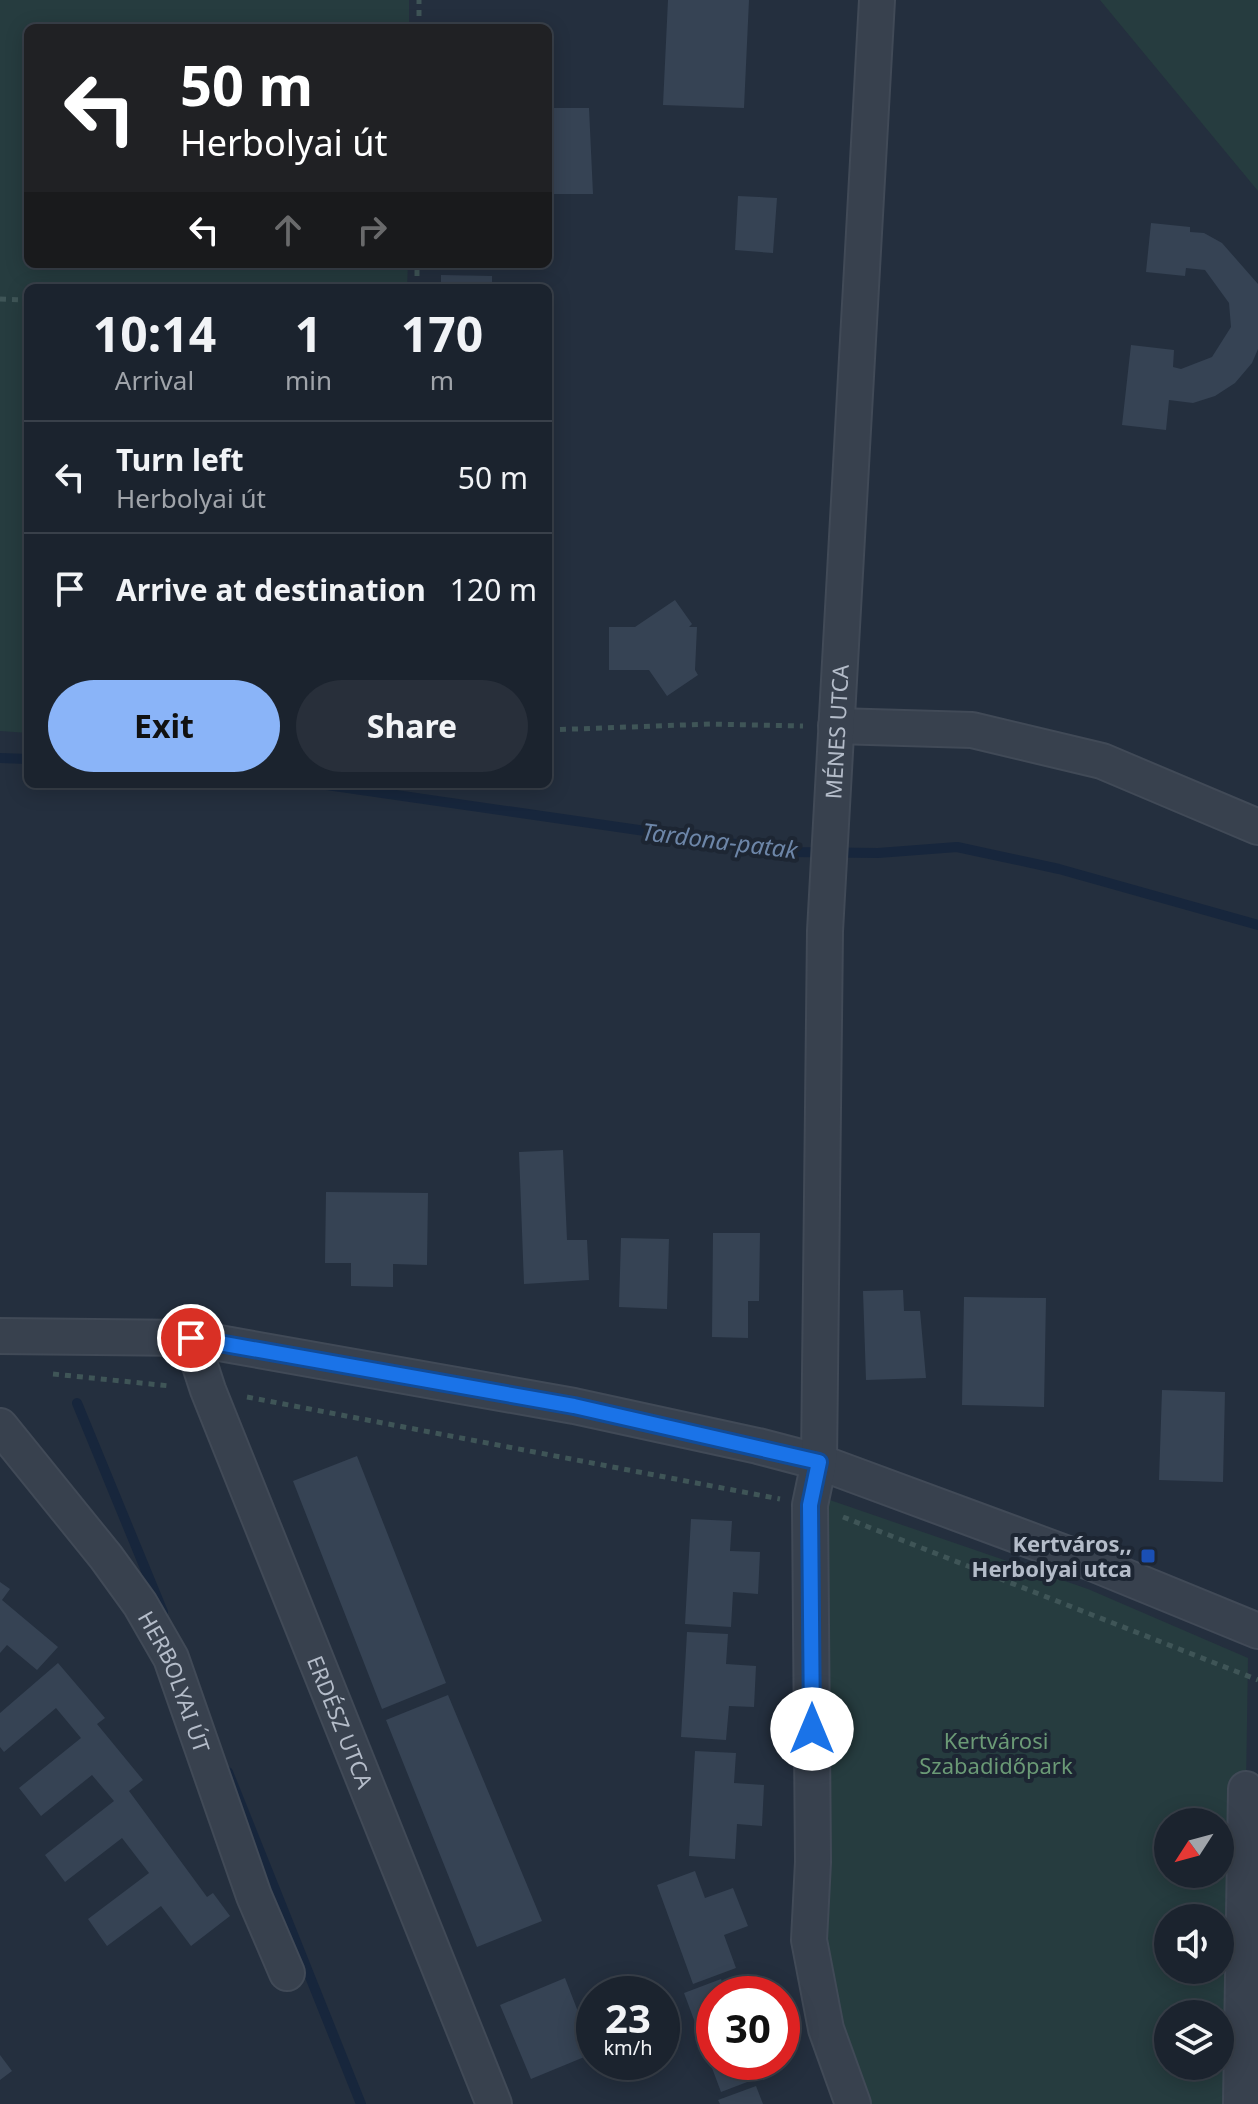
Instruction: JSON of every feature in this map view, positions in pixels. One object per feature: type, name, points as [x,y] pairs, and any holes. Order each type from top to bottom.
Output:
[{"type":"street","name":"MÉNES UTCA","points":[[853,2104],[826,2029],[809,1940],[813,1862],[810,1505],[819,1462],[828,876],[877,0]]},
{"type":"street","points":[[836,726],[972,730],[1044,747],[1102,761],[1258,827]]},
{"type":"street","points":[[0,1336],[191,1338],[574,1406],[819,1462],[1119,1573],[1258,1631]]},
{"type":"street","name":"ERDÉSZ UTCA","points":[[191,1338],[208,1390],[494,2104]]},
{"type":"street","name":"HERBOLYAI ÚT","points":[[0,1426],[106,1557],[140,1604],[171,1658],[254,1896],[287,1973]]},
{"type":"street","points":[[1241,2104],[1246,1789]]},
{"type":"path","points":[[419,0],[419,24]]},
{"type":"path","points":[[0,299],[24,300]]},
{"type":"path","points":[[552,730],[710,724],[836,726]]},
{"type":"path","points":[[45,1373],[208,1390],[810,1505],[1258,1680]]},
{"type":"green space","points":[[0,0],[409,0],[409,24],[24,24],[24,268],[408,268],[407,284],[24,284],[24,733],[0,731]]},
{"type":"green space","points":[[1100,0],[1258,0],[1258,191]]},
{"type":"green space","name":"Kertvárosi Szabadidőpark","points":[[827,1499],[1088,1589],[1248,1658],[1241,2104],[853,2104],[809,1940]]},
{"type":"building","points":[[668,0],[749,0],[744,108],[663,105]]},
{"type":"building","points":[[552,108],[589,108],[593,194],[552,194]]},
{"type":"building","points":[[738,196],[777,198],[773,253],[735,250]]},
{"type":"building","points":[[1151,223],[1190,227],[1190,232],[1204,233],[1222,243],[1258,284],[1258,349],[1252,363],[1235,383],[1215,396],[1193,403],[1169,400],[1166,430],[1122,425],[1131,345],[1174,350],[1173,367],[1181,369],[1212,357],[1231,327],[1229,303],[1205,270],[1186,268],[1185,276],[1146,272]]},
{"type":"building","points":[[441,275],[492,276],[492,284],[441,284]]},
{"type":"building","points":[[675,600],[692,624],[689,627],[697,627],[695,670],[698,675],[667,696],[649,670],[609,670],[609,627],[635,627]]},
{"type":"building","points":[[563,1150],[567,1240],[587,1240],[589,1280],[524,1284],[519,1152]]},
{"type":"building","points":[[326,1192],[428,1193],[427,1265],[393,1264],[393,1287],[351,1286],[351,1263],[325,1263]]},
{"type":"building","points":[[713,1233],[760,1233],[759,1301],[748,1301],[748,1338],[712,1337]]},
{"type":"building","points":[[621,1238],[669,1239],[667,1309],[619,1307]]},
{"type":"building","points":[[903,1290],[904,1311],[920,1311],[926,1378],[866,1380],[863,1291]]},
{"type":"building","points":[[964,1297],[1046,1298],[1044,1407],[962,1405]]},
{"type":"building","points":[[1162,1390],[1225,1392],[1223,1482],[1159,1480]]},
{"type":"building","points":[[357,1456],[446,1683],[382,1709],[293,1481]]},
{"type":"building","points":[[691,1519],[732,1521],[730,1551],[760,1552],[758,1594],[733,1592],[731,1627],[685,1624]]},
{"type":"building","points":[[0,1582],[10,1589],[2,1600],[58,1647],[37,1670],[7,1645],[0,1653]]},
{"type":"building","points":[[687,1632],[728,1634],[726,1664],[756,1666],[754,1707],[729,1706],[726,1740],[681,1737]]},
{"type":"building","points":[[58,1663],[105,1718],[97,1724],[143,1780],[129,1791],[207,1897],[213,1893],[230,1916],[191,1946],[161,1906],[107,1946],[88,1919],[149,1873],[122,1838],[65,1882],[45,1855],[114,1801],[92,1775],[41,1816],[19,1788],[81,1738],[56,1708],[4,1752],[0,1747],[0,1713]]},
{"type":"building","points":[[448,1695],[542,1921],[477,1947],[386,1720]]},
{"type":"building","points":[[695,1751],[736,1753],[734,1783],[764,1785],[762,1826],[737,1824],[735,1859],[689,1856]]},
{"type":"building","points":[[695,1871],[705,1898],[733,1888],[748,1926],[724,1935],[736,1968],[714,1976],[696,1976],[696,1983],[693,1984],[657,1885]]},
{"type":"building","points":[[565,1978],[576,2006],[576,2060],[531,2079],[500,2005]]},
{"type":"building","points":[[696,1988],[696,2025],[684,1993]]},
{"type":"building","points":[[0,2055],[12,2071],[0,2080]]},
{"type":"building","points":[[717,2080],[752,2080],[721,2092]]},
{"type":"building","points":[[756,2086],[763,2104],[720,2104],[718,2100]]},
{"type":"waterway","name":"Tardona-patak","points":[[0,758],[24,759]]},
{"type":"waterway","name":"Tardona-patak","points":[[348,788],[791,852],[878,853],[957,847],[1059,869],[1258,925]]},
{"type":"waterway","points":[[77,1403],[163,1612]]},
{"type":"waterway","points":[[228,1772],[361,2104]]},
{"type":"place","name":"Kertváros,, Herbolyai utca","points":[[1148,1556]]},
{"type":"route","points":[[191,1338],[574,1406],[819,1462],[810,1505],[812,1729]]}]
